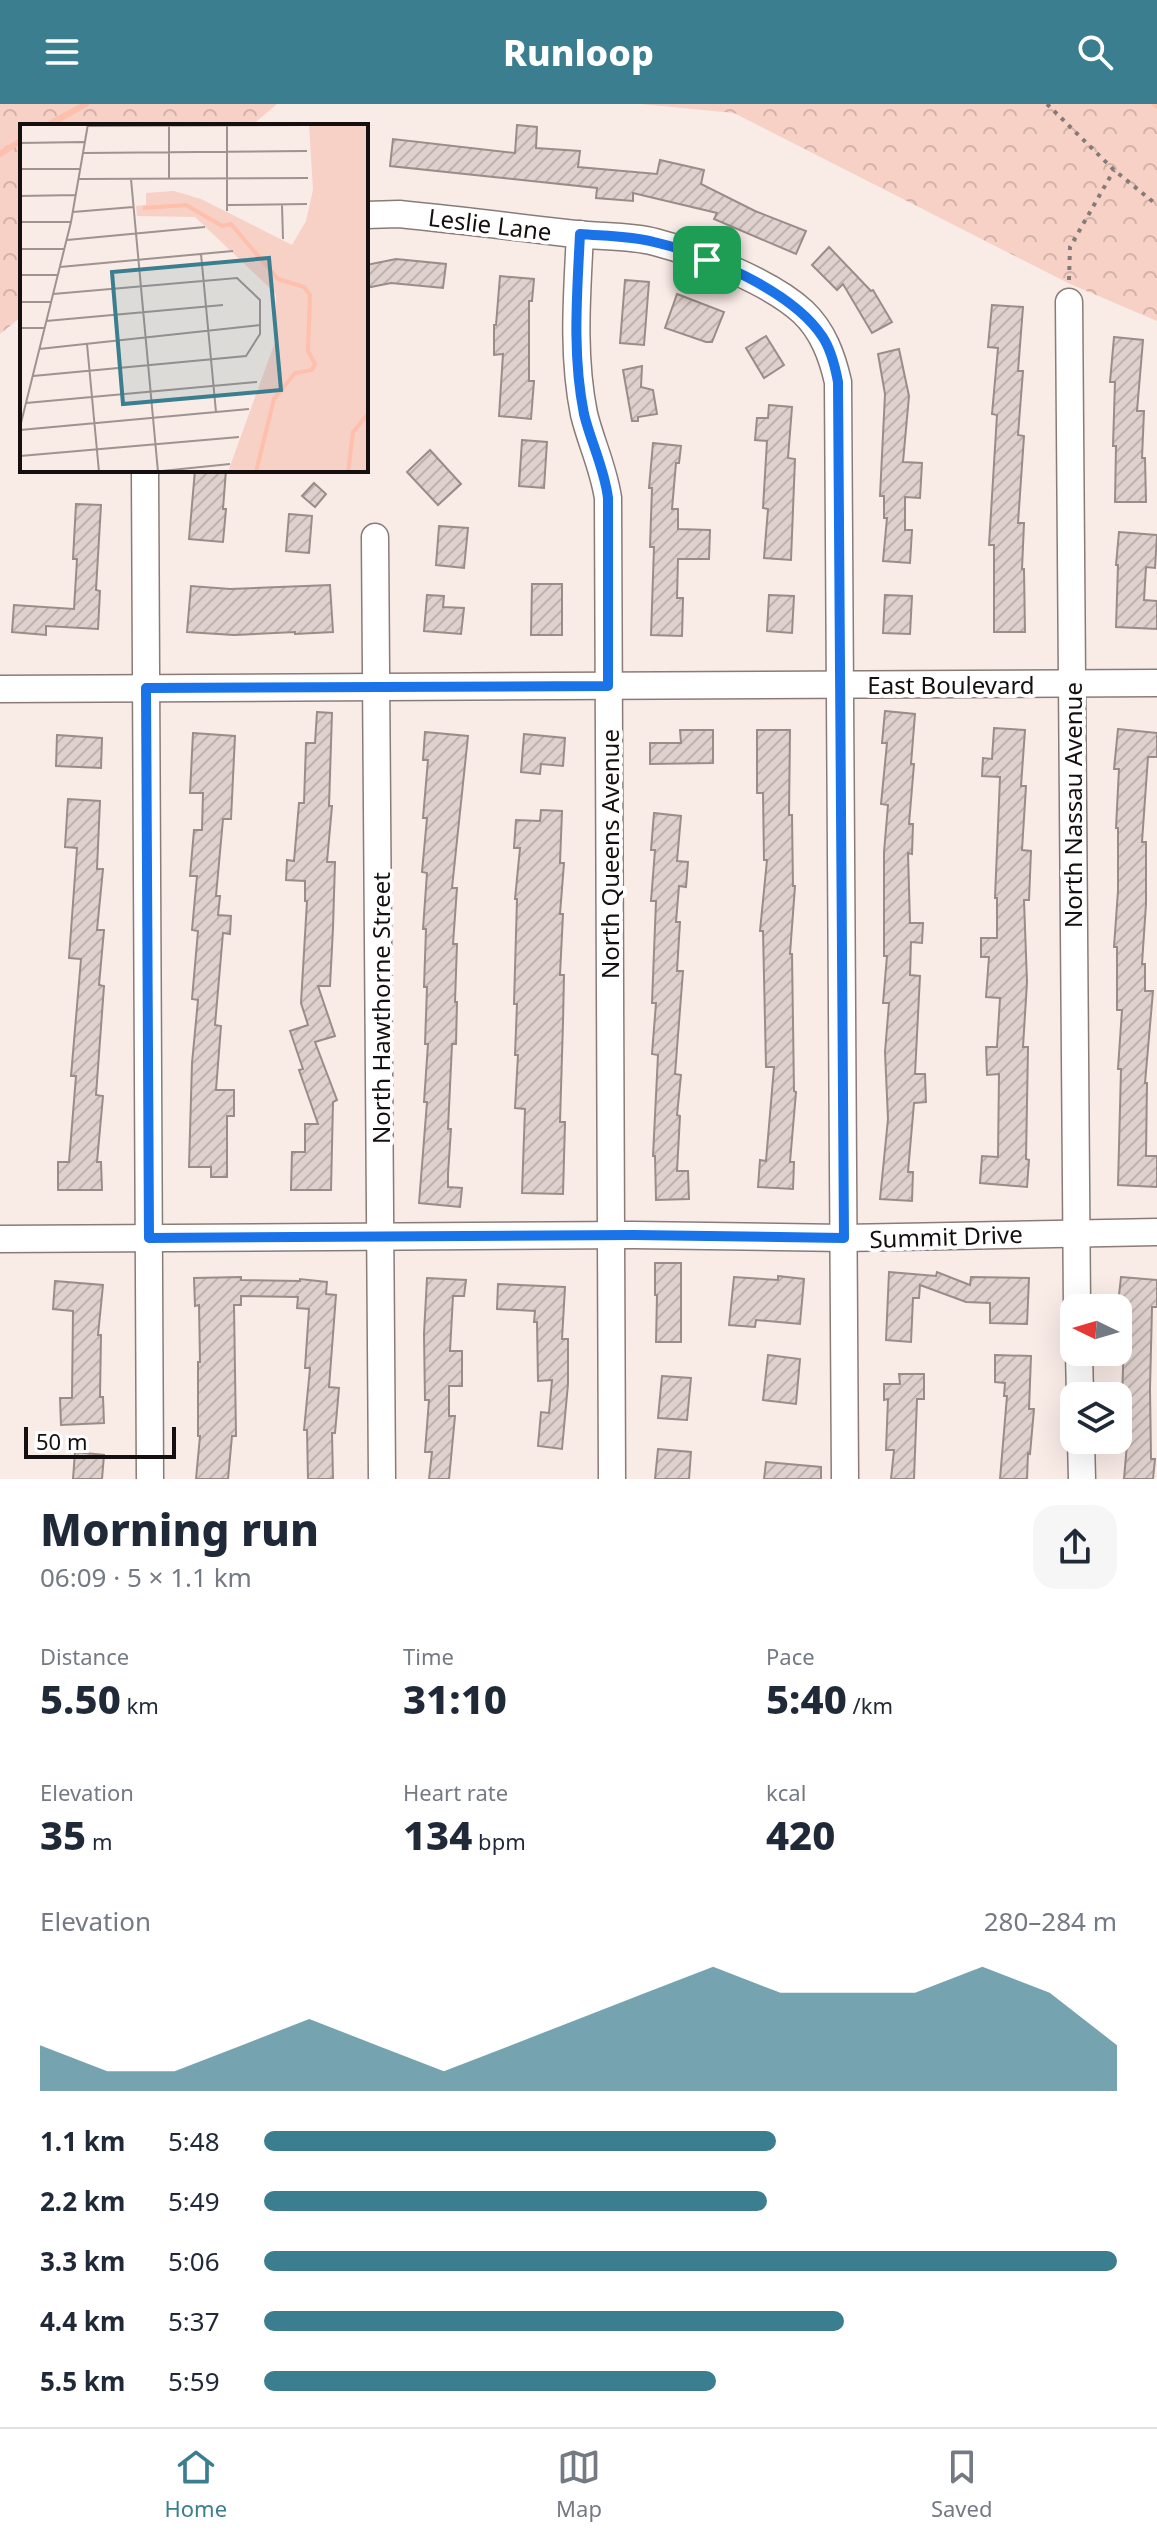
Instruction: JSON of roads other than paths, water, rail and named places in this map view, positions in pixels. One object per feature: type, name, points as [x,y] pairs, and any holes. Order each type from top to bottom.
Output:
[{"type":"street","name":"Leslie Lane","points":[[368,215],[399,214],[653,241],[707,260],[760,284],[804,313],[824,338],[834,361],[838,382],[840,685]]},
{"type":"street","name":"North Queens Avenue","points":[[580,234],[575,335],[578,376],[585,418],[604,472],[608,498],[612,1479]]},
{"type":"street","name":"North Nassau Avenue","points":[[1069,302],[1077,1294]]},
{"type":"street","points":[[145,472],[150,1479]]},
{"type":"street","name":"North Hawthorne Street","points":[[375,537],[382,1479]]},
{"type":"street","name":"East Boulevard","points":[[0,689],[1157,683]]},
{"type":"street","points":[[840,685],[845,1479]]},
{"type":"street","name":"Summit Drive","points":[[0,1239],[610,1235],[844,1238],[1157,1232]]},
{"type":"street","points":[[1081,1454],[1082,1479]]},
{"type":"waterway","points":[[50,124],[86,104]]},
{"type":"waterway","points":[[0,154],[20,141]]}]
